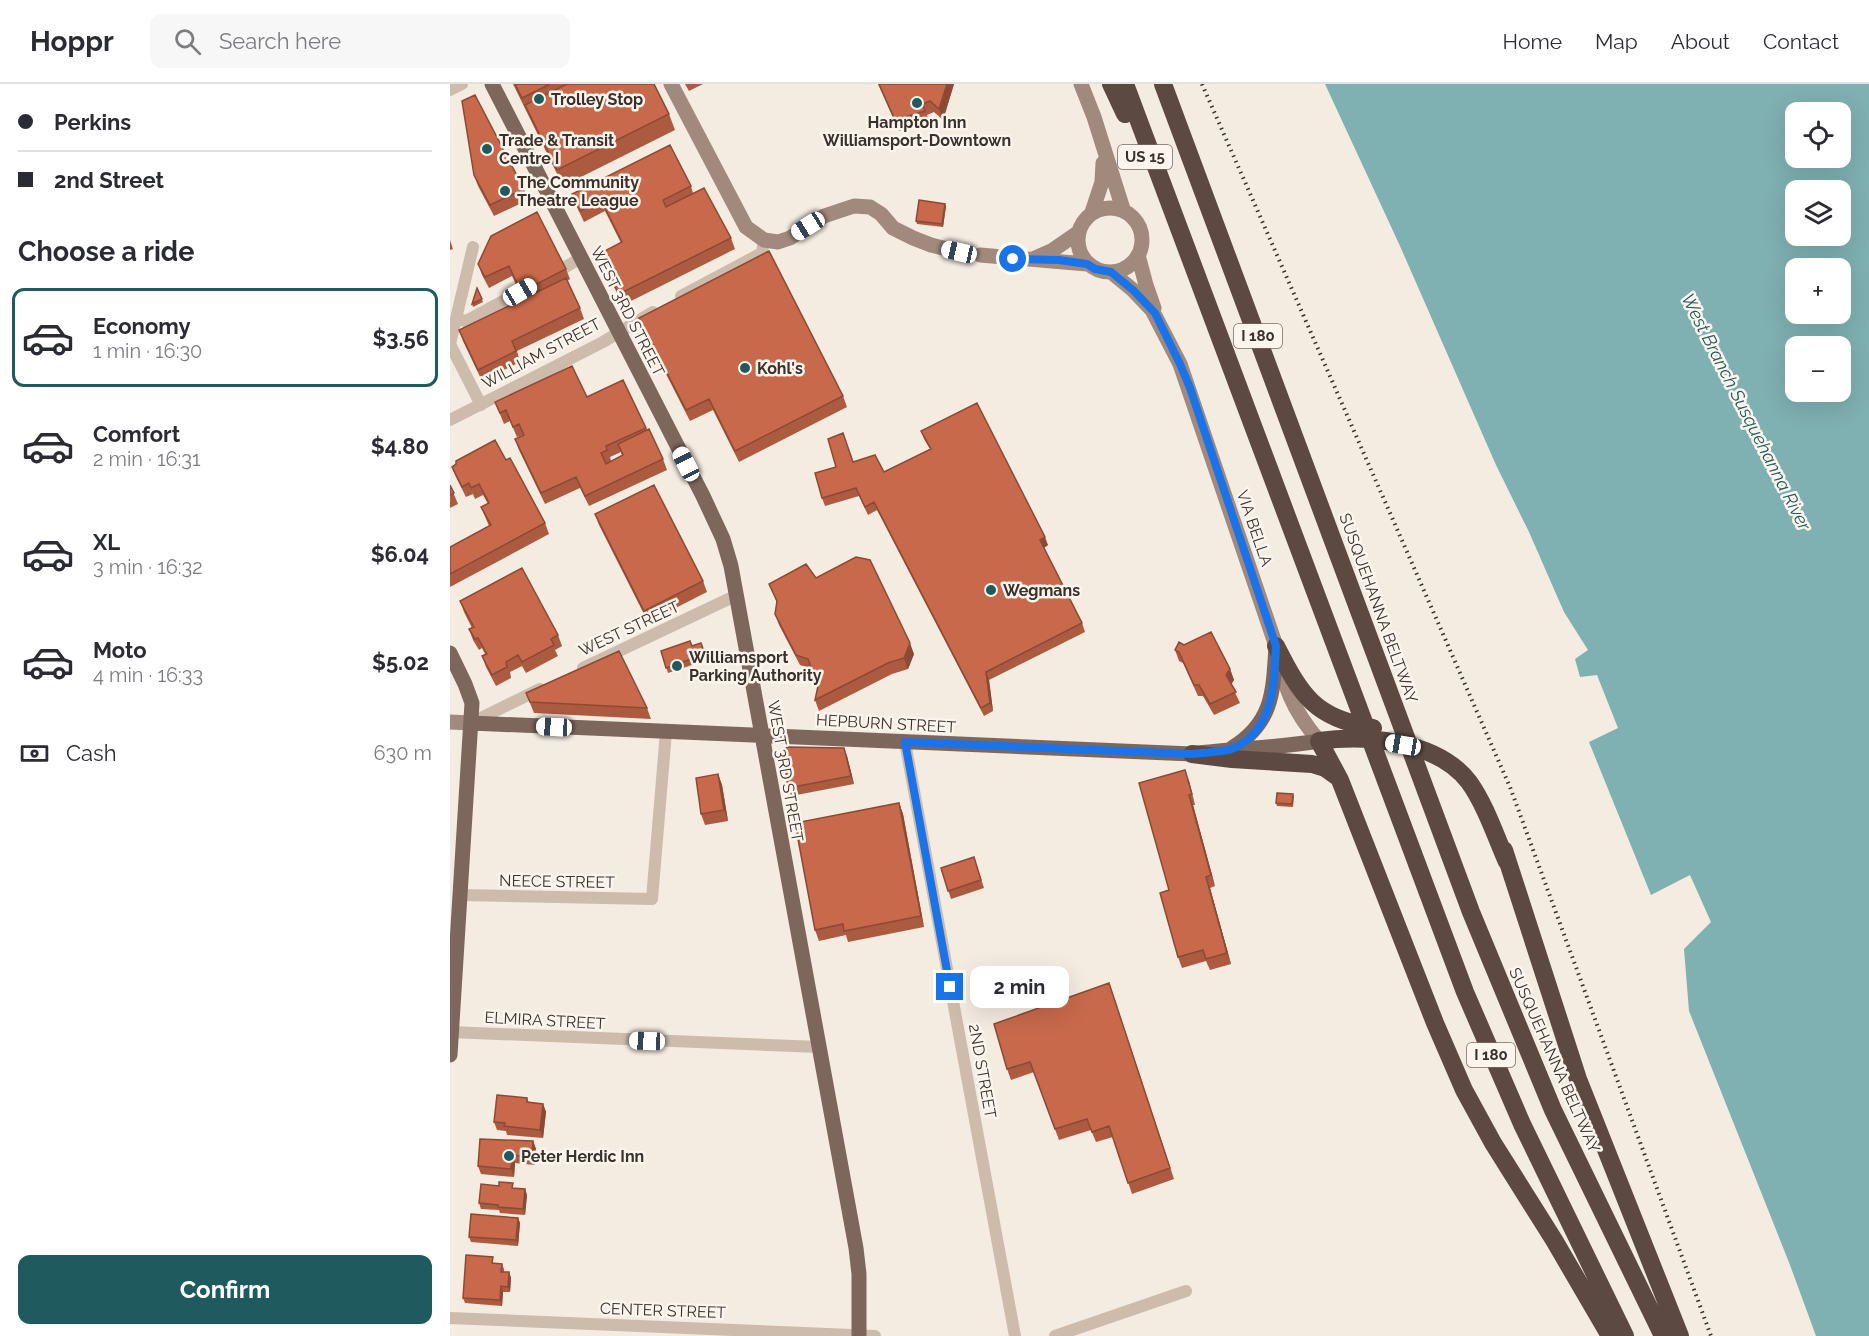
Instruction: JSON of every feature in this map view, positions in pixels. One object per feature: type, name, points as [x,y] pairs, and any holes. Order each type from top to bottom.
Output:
[{"type":"highway","name":"US 15","points":[[1111,84],[1180,229]]},
{"type":"highway","name":"I 180","points":[[1125,84],[1438,925],[1493,1058],[1553,1189],[1625,1336]]},
{"type":"highway","name":"SUSQUEHANNA BELTWAY","points":[[1164,84],[1471,912],[1525,1044],[1584,1174],[1663,1336]]},
{"type":"highway","points":[[1276,646],[1302,693],[1328,714],[1358,725],[1429,740],[1461,757],[1478,774],[1493,804],[1507,862],[1578,1079],[1680,1336]]},
{"type":"highway","points":[[1507,862],[1474,790],[1462,774],[1445,760],[1415,748],[1364,738],[1319,741],[1340,780],[1435,1023],[1464,1090],[1493,1143],[1554,1240],[1610,1336]]},
{"type":"highway","points":[[1192,754],[1312,764],[1325,768],[1340,780]]},
{"type":"main road","name":"WEST 3RD STREET","points":[[492,84],[714,519],[728,557],[737,595],[856,1248],[859,1274],[859,1335]]},
{"type":"main road","points":[[671,84],[746,227],[764,240],[778,242],[790,238],[824,216],[854,206],[870,207],[881,214],[893,228],[913,238],[959,252]]},
{"type":"main road","points":[[980,255],[1087,264],[1095,269],[1111,272],[1128,266],[1138,255],[1142,240],[1138,222],[1123,209],[1094,117],[1081,84]]},
{"type":"main road","points":[[1087,264],[1078,246],[1079,232],[1082,224],[1092,212],[1102,182],[1102,148]]},
{"type":"main road","points":[[1092,212],[1107,207],[1123,209]]},
{"type":"main road","points":[[1029,260],[1053,250],[1079,232]]},
{"type":"main road","name":"VIA BELLA","points":[[1138,255],[1160,322],[1190,388],[1276,646],[1290,700],[1300,718],[1319,741]]},
{"type":"main road","name":"VIA BELLA","points":[[1111,272],[1141,298],[1160,322]]},
{"type":"main road","points":[[1233,748],[1252,734],[1269,708],[1274,688],[1276,646]]},
{"type":"main road","points":[[450,654],[472,703],[450,1055]]},
{"type":"main road","name":"HEPBURN STREET","points":[[450,722],[1192,754],[1319,741]]},
{"type":"street","points":[[450,90],[462,84]]},
{"type":"street","name":"WILLIAM STREET","points":[[450,420],[603,342],[760,254],[764,240]]},
{"type":"street","points":[[473,247],[450,344],[480,405]]},
{"type":"street","points":[[959,252],[980,255]]},
{"type":"street","points":[[456,319],[466,321],[581,258]]},
{"type":"street","name":"WEST STREET","points":[[575,672],[737,595]]},
{"type":"street","points":[[471,723],[554,682]]},
{"type":"street","name":"NEECE STREET","points":[[461,895],[652,899],[666,732]]},
{"type":"street","name":"2ND STREET","points":[[905,742],[1015,1336]]},
{"type":"street","name":"ELMIRA STREET","points":[[451,1032],[818,1047]]},
{"type":"street","points":[[1055,1336],[1186,1291]]},
{"type":"street","name":"CENTER STREET","points":[[450,1318],[875,1336]]},
{"type":"water","name":"West Branch Susquehanna River","points":[[1325,84],[1869,84],[1869,1336],[1816,1336],[1689,1011],[1684,949],[1711,922],[1690,875],[1651,895],[1589,742],[1618,728],[1597,675],[1580,677],[1575,659],[1588,650],[1564,612],[1529,532],[1496,465],[1400,246]]},
{"type":"building","points":[[515,84],[550,84],[522,98]]},
{"type":"building","points":[[567,84],[654,84],[669,114],[557,170],[525,105]]},
{"type":"building","name":"Hampton Inn Williamsport-Downtown","points":[[879,84],[947,84],[939,109],[930,101],[923,104],[925,111],[895,120]]},
{"type":"building","name":"Trade & Transit Centre I","points":[[475,95],[524,189],[490,205],[474,175],[462,101]]},
{"type":"building","points":[[670,145],[691,186],[663,200],[666,207],[704,188],[731,238],[619,294],[599,254],[622,242],[601,200],[580,211],[572,194]]},
{"type":"building","points":[[919,200],[945,204],[942,224],[916,221]]},
{"type":"building","points":[[537,212],[566,269],[521,292],[509,266],[485,277],[478,264],[491,236]]},
{"type":"building","name":"Kohl's","points":[[769,251],[843,396],[735,451],[709,399],[686,410],[639,318]]},
{"type":"building","points":[[566,278],[580,308],[512,341],[516,351],[478,370],[459,330]]},
{"type":"building","points":[[477,288],[482,299],[472,304]]},
{"type":"building","points":[[572,366],[587,397],[623,380],[646,428],[606,446],[607,450],[601,453],[606,464],[623,455],[618,444],[649,429],[663,459],[585,496],[576,477],[541,493],[515,439],[524,435],[519,424],[513,427],[506,410],[500,413],[495,402]]},
{"type":"building","name":"Wegmans","points":[[977,403],[1045,537],[1040,540],[1082,623],[986,672],[990,703],[981,708],[874,502],[865,507],[856,488],[822,498],[815,473],[836,467],[828,439],[843,433],[853,462],[875,455],[884,472],[931,449],[921,431]]},
{"type":"building","points":[[495,440],[506,460],[510,458],[545,523],[450,574],[450,547],[491,525],[481,507],[489,503],[479,484],[471,488],[469,483],[462,487],[452,467],[456,461]]},
{"type":"building","points":[[654,485],[703,581],[644,611],[595,514]]},
{"type":"building","points":[[856,557],[870,560],[910,643],[904,658],[888,663],[815,700],[818,686],[808,659],[796,655],[775,614],[777,601],[769,584],[806,564],[816,578]]},
{"type":"building","points":[[522,568],[558,635],[551,639],[554,645],[522,662],[518,655],[506,662],[507,667],[492,675],[482,656],[487,654],[478,638],[475,639],[469,629],[474,627],[460,601]]},
{"type":"building","points":[[1211,632],[1230,669],[1226,675],[1236,692],[1210,704],[1199,685],[1194,685],[1179,652],[1175,650],[1179,642],[1184,645]]},
{"type":"building","name":"Williamsport Parking Authority","points":[[690,641],[692,646],[701,643],[705,654],[666,668],[661,651]]},
{"type":"building","points":[[619,651],[647,708],[530,702],[526,693]]},
{"type":"building","points":[[788,747],[844,748],[851,776],[788,788],[783,750]]},
{"type":"building","points":[[1185,770],[1192,794],[1189,795],[1211,875],[1206,877],[1227,953],[1206,959],[1203,950],[1178,957],[1160,893],[1169,890],[1139,783]]},
{"type":"building","points":[[718,774],[724,810],[701,814],[696,778]]},
{"type":"building","points":[[1277,793],[1293,794],[1292,804],[1276,803]]},
{"type":"building","points":[[899,803],[921,916],[844,931],[843,924],[815,930],[795,823]]},
{"type":"building","points":[[974,857],[981,880],[948,891],[941,868]]},
{"type":"building","points":[[1109,983],[1170,1168],[1128,1183],[1109,1126],[1092,1132],[1087,1119],[1055,1129],[1030,1062],[1007,1069],[994,1024]]},
{"type":"building","points":[[497,1095],[527,1098],[527,1102],[543,1104],[540,1130],[504,1126],[505,1123],[494,1122]]},
{"type":"building","name":"Peter Herdic Inn","points":[[480,1139],[533,1141],[532,1157],[512,1155],[511,1169],[478,1166]]},
{"type":"building","points":[[499,1182],[513,1183],[512,1188],[525,1189],[523,1209],[479,1203],[481,1184],[499,1186]]},
{"type":"building","points":[[471,1214],[518,1218],[516,1240],[469,1237]]},
{"type":"building","points":[[466,1255],[493,1257],[492,1263],[502,1264],[501,1272],[509,1272],[508,1287],[501,1286],[500,1300],[463,1298]]},
{"type":"railway","points":[[1202,84],[1510,787],[1711,1336]]},
{"type":"place","name":"Trolley Stop","points":[[539,99]]},
{"type":"place","name":"Hampton Inn Williamsport-Downtown","points":[[917,103]]},
{"type":"place","name":"Trade & Transit Centre I","points":[[487,149]]},
{"type":"place","name":"The Community Theatre League","points":[[505,191]]},
{"type":"place","name":"Kohl's","points":[[745,368]]},
{"type":"place","name":"Wegmans","points":[[991,590]]},
{"type":"place","name":"Williamsport Parking Authority","points":[[677,666]]},
{"type":"place","name":"Peter Herdic Inn","points":[[509,1156]]},
{"type":"route","points":[[950,987],[905,742],[1192,754],[1233,748],[1259,726],[1269,708],[1274,688],[1276,646],[1190,388],[1155,313],[1133,290],[1111,272],[1095,269],[1087,264],[1059,260],[1013,259]]}]
